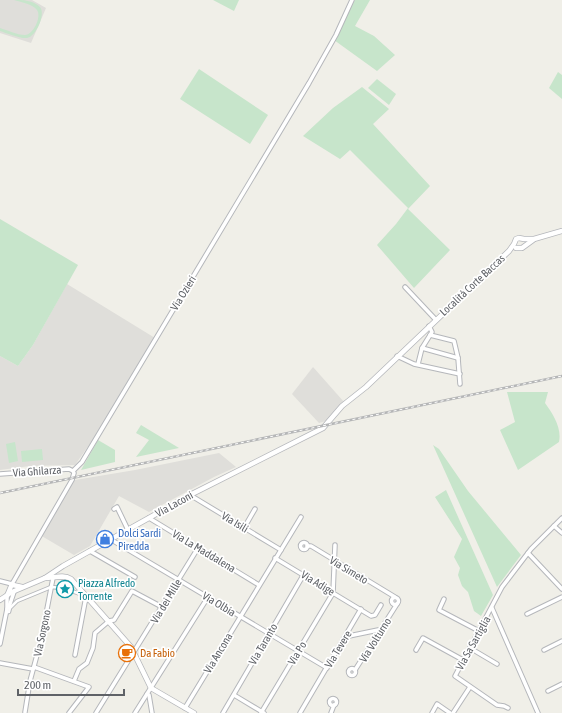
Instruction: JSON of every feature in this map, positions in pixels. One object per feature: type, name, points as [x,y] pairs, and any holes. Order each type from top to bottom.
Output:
[{"type":"street","name":"Via Ozieri","points":[[6,610],[10,604],[12,588],[72,480],[74,471],[82,462],[309,83],[336,35],[352,0]]},
{"type":"street","points":[[525,242],[518,238],[515,240],[515,246],[522,248],[525,242],[534,238],[562,231]]},
{"type":"street","name":"Località Corte Baccas","points":[[326,424],[342,406],[366,387],[509,250],[515,246]]},
{"type":"street","name":"Località Corte Baccas","points":[[405,287],[436,320]]},
{"type":"street","points":[[418,364],[422,348],[432,332],[429,326]]},
{"type":"street","points":[[430,335],[454,341],[458,358],[460,384]]},
{"type":"street","points":[[422,348],[458,358]]},
{"type":"street","points":[[397,356],[418,364],[460,374]]},
{"type":"street","name":"Via Laconi","points":[[12,588],[24,587],[45,578],[61,567],[190,495],[309,435],[326,424]]},
{"type":"street","name":"Via Ghilarza","points":[[0,474],[69,469],[74,471]]},
{"type":"street","name":"Via Isili","points":[[190,495],[281,550]]},
{"type":"street","points":[[114,509],[117,508],[128,530]]},
{"type":"street","points":[[244,528],[255,509]]},
{"type":"street","name":"Via Ancona","points":[[185,708],[300,517]]},
{"type":"street","name":"Via La Maddalena","points":[[149,518],[259,585]]},
{"type":"street","name":"Via Sa Sartiglia","points":[[453,713],[470,687],[455,676],[502,587],[528,553],[562,518]]},
{"type":"street","points":[[554,526],[562,533]]},
{"type":"street","name":"Via Olbia","points":[[110,540],[327,668]]},
{"type":"street","points":[[333,593],[335,545]]},
{"type":"street","name":"Via Simeto","points":[[307,546],[310,546],[391,594],[393,598]]},
{"type":"street","name":"Via dei Mille","points":[[96,713],[198,548]]},
{"type":"street","points":[[90,551],[135,577]]},
{"type":"street","points":[[528,553],[562,589]]},
{"type":"street","name":"Via Adige","points":[[275,558],[361,609]]},
{"type":"street","points":[[61,567],[67,577]]},
{"type":"street","name":"Via Taranto","points":[[223,713],[304,574]]},
{"type":"street","points":[[45,578],[53,578],[58,576],[71,579],[131,647],[151,688],[194,713]]},
{"type":"street","name":"Via Sorgono","points":[[26,713],[53,578]]},
{"type":"street","points":[[0,581],[12,588],[7,596],[0,644]]},
{"type":"street","points":[[6,610],[9,612],[10,608],[17,601],[51,586],[63,588],[87,597]]},
{"type":"street","points":[[74,681],[78,669],[87,663],[93,648],[95,633],[109,621],[114,620],[132,591],[162,608]]},
{"type":"street","name":"Via Po","points":[[262,712],[333,593]]},
{"type":"street","points":[[0,600],[7,596]]},
{"type":"street","points":[[75,655],[84,602],[87,597]]},
{"type":"street","points":[[135,713],[208,597]]},
{"type":"street","points":[[527,614],[562,597]]},
{"type":"street","points":[[393,598],[398,600],[395,605],[391,602],[393,598]]},
{"type":"street","points":[[444,599],[439,610],[479,631]]},
{"type":"street","points":[[361,609],[371,616],[375,615],[381,605]]},
{"type":"street","name":"Via Volturno","points":[[355,670],[395,605]]},
{"type":"street","points":[[492,608],[538,713]]},
{"type":"street","name":"Via Tevere","points":[[300,713],[361,609]]},
{"type":"street","points":[[346,636],[378,630],[380,631]]},
{"type":"street","points":[[426,640],[429,634]]},
{"type":"street","points":[[416,650],[423,638],[463,660]]},
{"type":"street","points":[[544,650],[562,641]]},
{"type":"street","points":[[470,648],[497,664]]},
{"type":"street","points":[[0,663],[34,668],[89,687],[69,713]]},
{"type":"street","points":[[548,690],[562,684]]},
{"type":"street","points":[[470,687],[497,705],[508,708]]},
{"type":"street","points":[[147,694],[149,695],[152,713]]},
{"type":"street","points":[[234,695],[262,712]]},
{"type":"street","points":[[432,713],[437,704],[450,713]]},
{"type":"street","points":[[331,713],[334,705]]},
{"type":"street","points":[[182,713],[185,708]]},
{"type":"shaded area","points":[[0,0],[32,0],[46,8],[31,43],[0,33]]},
{"type":"shaded area","points":[[67,284],[155,338],[124,395],[75,465],[30,466],[0,470],[0,356],[18,366],[33,345]]},
{"type":"shaded area","points":[[313,367],[344,402],[326,421],[319,423],[292,394]]},
{"type":"shaded area","points":[[219,453],[236,467],[214,477],[149,512],[119,496],[90,546],[74,555],[40,535],[69,481],[135,470]]},
{"type":"green space","points":[[14,0],[31,2],[40,7],[42,10],[41,20],[37,30],[30,37],[21,38],[0,31],[0,28],[25,35],[34,29],[38,21],[38,13],[35,8]]},
{"type":"green space","points":[[213,0],[239,0],[234,11]]},
{"type":"green space","points":[[355,0],[370,0],[355,26],[374,36],[395,55],[377,71],[334,40]]},
{"type":"green space","points":[[199,69],[268,115],[250,144],[180,99]]},
{"type":"green space","points":[[558,72],[562,75],[562,99],[549,88]]},
{"type":"green space","points":[[377,79],[396,94],[389,105],[368,88]]},
{"type":"green space","points":[[362,87],[389,109],[373,124],[430,186],[408,209],[450,250],[414,288],[377,245],[408,208],[350,150],[340,159],[303,136],[333,108]]},
{"type":"green space","points":[[0,219],[78,265],[33,345],[18,366],[0,356]]},
{"type":"green space","points":[[507,392],[548,392],[545,403],[554,416],[560,437],[559,442],[518,470],[500,430],[515,422]]},
{"type":"green space","points":[[141,425],[179,448],[136,457],[149,440],[136,433]]},
{"type":"green space","points":[[98,440],[115,450],[115,462],[81,470]]},
{"type":"green space","points":[[15,442],[18,461],[9,463],[6,444]]},
{"type":"green space","points":[[433,445],[439,449],[468,491],[521,555],[497,587]]},
{"type":"green space","points":[[42,449],[43,460],[22,462],[21,451]]},
{"type":"green space","points":[[446,490],[493,595],[481,616],[474,611],[468,592],[462,586],[458,575],[460,568],[454,557],[462,539],[435,497]]},
{"type":"railway","points":[[0,493],[562,376]]},
{"type":"place","name":"Dolci Sardi Piredda","points":[[105,539]]},
{"type":"place","name":"Piazza Alfredo Torrente","points":[[65,589]]},
{"type":"place","name":"Da Fabio","points":[[127,653]]}]
